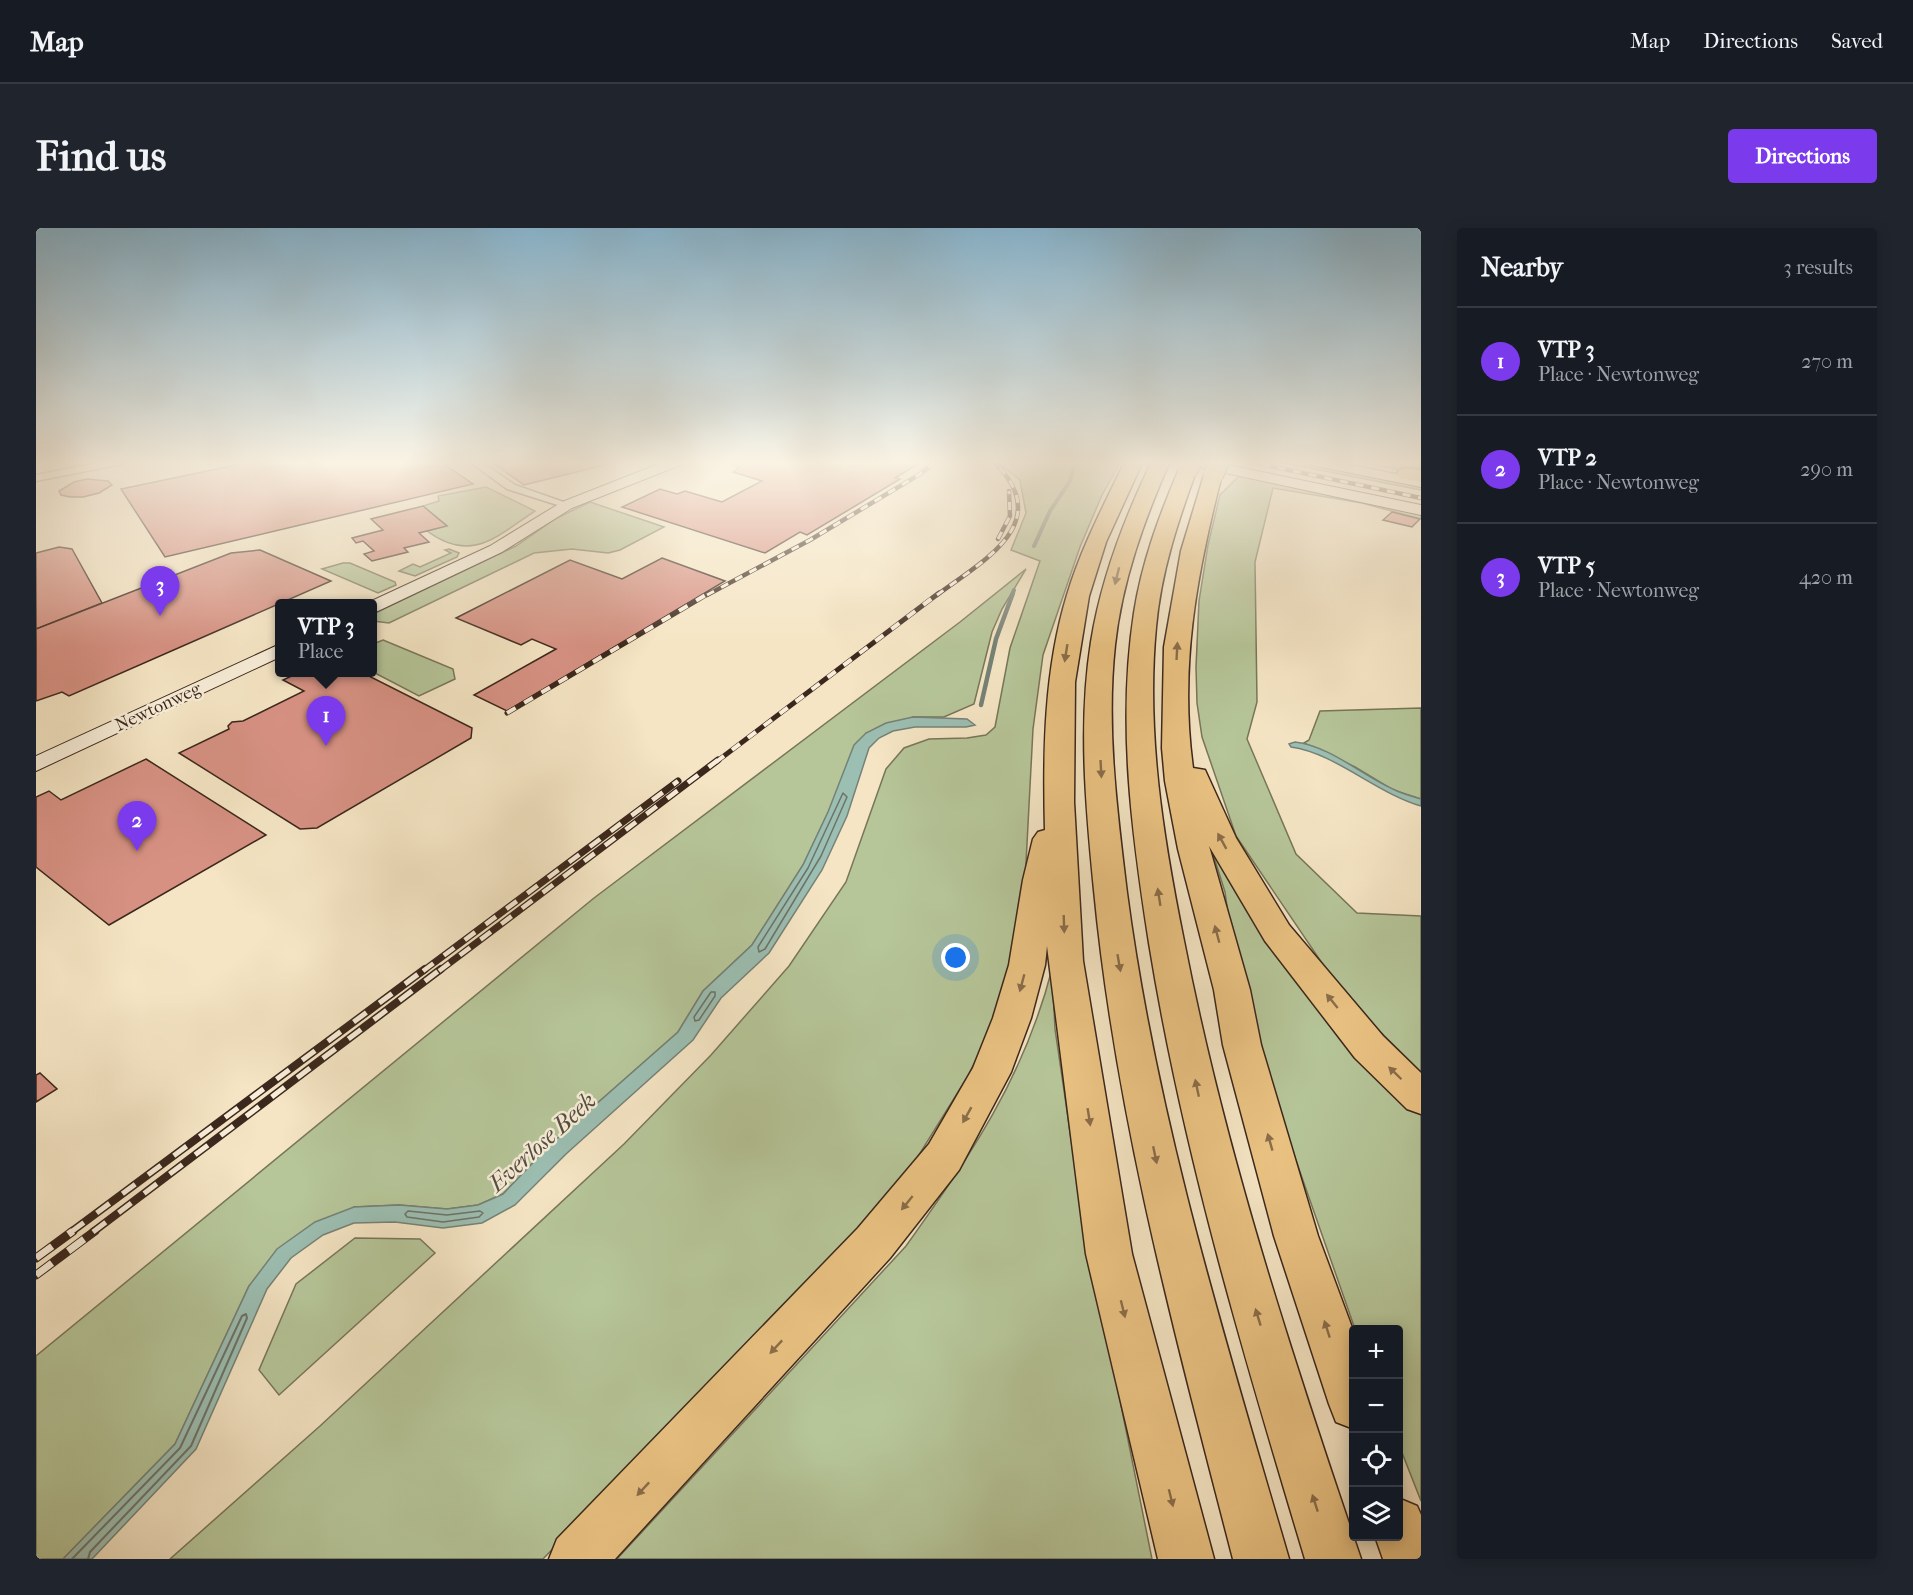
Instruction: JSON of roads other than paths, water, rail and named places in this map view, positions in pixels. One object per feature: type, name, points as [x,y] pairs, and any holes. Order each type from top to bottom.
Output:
[{"type":"highway","points":[[1117,523],[1096,542],[1078,596],[1062,682],[1059,802],[1065,962],[1109,1254],[1186,1559]]},
{"type":"highway","points":[[1140,523],[1124,545],[1112,593],[1103,644],[1098,719],[1104,825],[1116,944],[1142,1096],[1176,1248],[1261,1559]]},
{"type":"highway","points":[[1165,523],[1158,548],[1145,622],[1139,721],[1148,828],[1169,961],[1198,1096],[1237,1247],[1333,1559]]},
{"type":"highway","points":[[1189,523],[1192,550],[1176,647],[1179,781],[1194,849],[1232,990],[1242,1045],[1296,1236],[1349,1392]]},
{"type":"highway","points":[[1176,710],[1203,801],[1220,838],[1277,933],[1368,1047],[1421,1098]]},
{"type":"highway","points":[[577,1559],[874,1243],[944,1157],[991,1072],[1012,1018],[1027,965],[1039,880],[1059,802]]},
{"type":"highway","points":[[1403,1538],[1411,1559]]},
{"type":"street","points":[[377,605],[496,549],[538,523]]},
{"type":"street","name":"Newtonweg","points":[[36,764],[275,652]]},
{"type":"water","points":[[913,717],[967,719],[975,725],[915,727],[893,731],[879,738],[869,748],[847,816],[822,870],[769,953],[721,998],[693,1040],[566,1154],[515,1205],[482,1223],[443,1228],[395,1222],[354,1223],[323,1235],[291,1258],[267,1289],[196,1449],[92,1559],[63,1559],[175,1444],[249,1286],[277,1249],[315,1222],[354,1207],[399,1205],[447,1209],[478,1205],[503,1194],[551,1144],[678,1032],[703,991],[752,945],[803,865],[828,812],[854,745],[866,733],[886,723]]},
{"type":"water","points":[[1295,742],[1321,749],[1401,793],[1421,799],[1421,806],[1388,792],[1324,757],[1291,747],[1289,744]]},
{"type":"waterway","points":[[1034,546],[1044,523]]},
{"type":"waterway","points":[[1012,595],[1014,590]]},
{"type":"waterway","points":[[981,705],[996,639],[1013,593]]},
{"type":"railway","points":[[707,595],[838,523]]},
{"type":"railway","points":[[998,539],[1006,523]]},
{"type":"railway","points":[[937,595],[992,553],[1007,538],[1015,523]]},
{"type":"railway","points":[[507,713],[709,593]]},
{"type":"railway","points":[[716,762],[939,593]]},
{"type":"railway","points":[[439,971],[718,760]]},
{"type":"railway","points":[[423,971],[678,781]]},
{"type":"railway","points":[[71,1232],[425,969]]},
{"type":"railway","points":[[93,1232],[441,969]]},
{"type":"railway","points":[[36,1258],[73,1231]]},
{"type":"railway","points":[[36,1275],[95,1231]]},
{"type":"place","name":"VTP 5","points":[[160,616]]},
{"type":"place","name":"VTP 3","points":[[326,746]]},
{"type":"place","name":"VTP 2","points":[[137,851]]},
{"type":"water label","name":"Everlose Beek","points":[[542,1142]]}]
